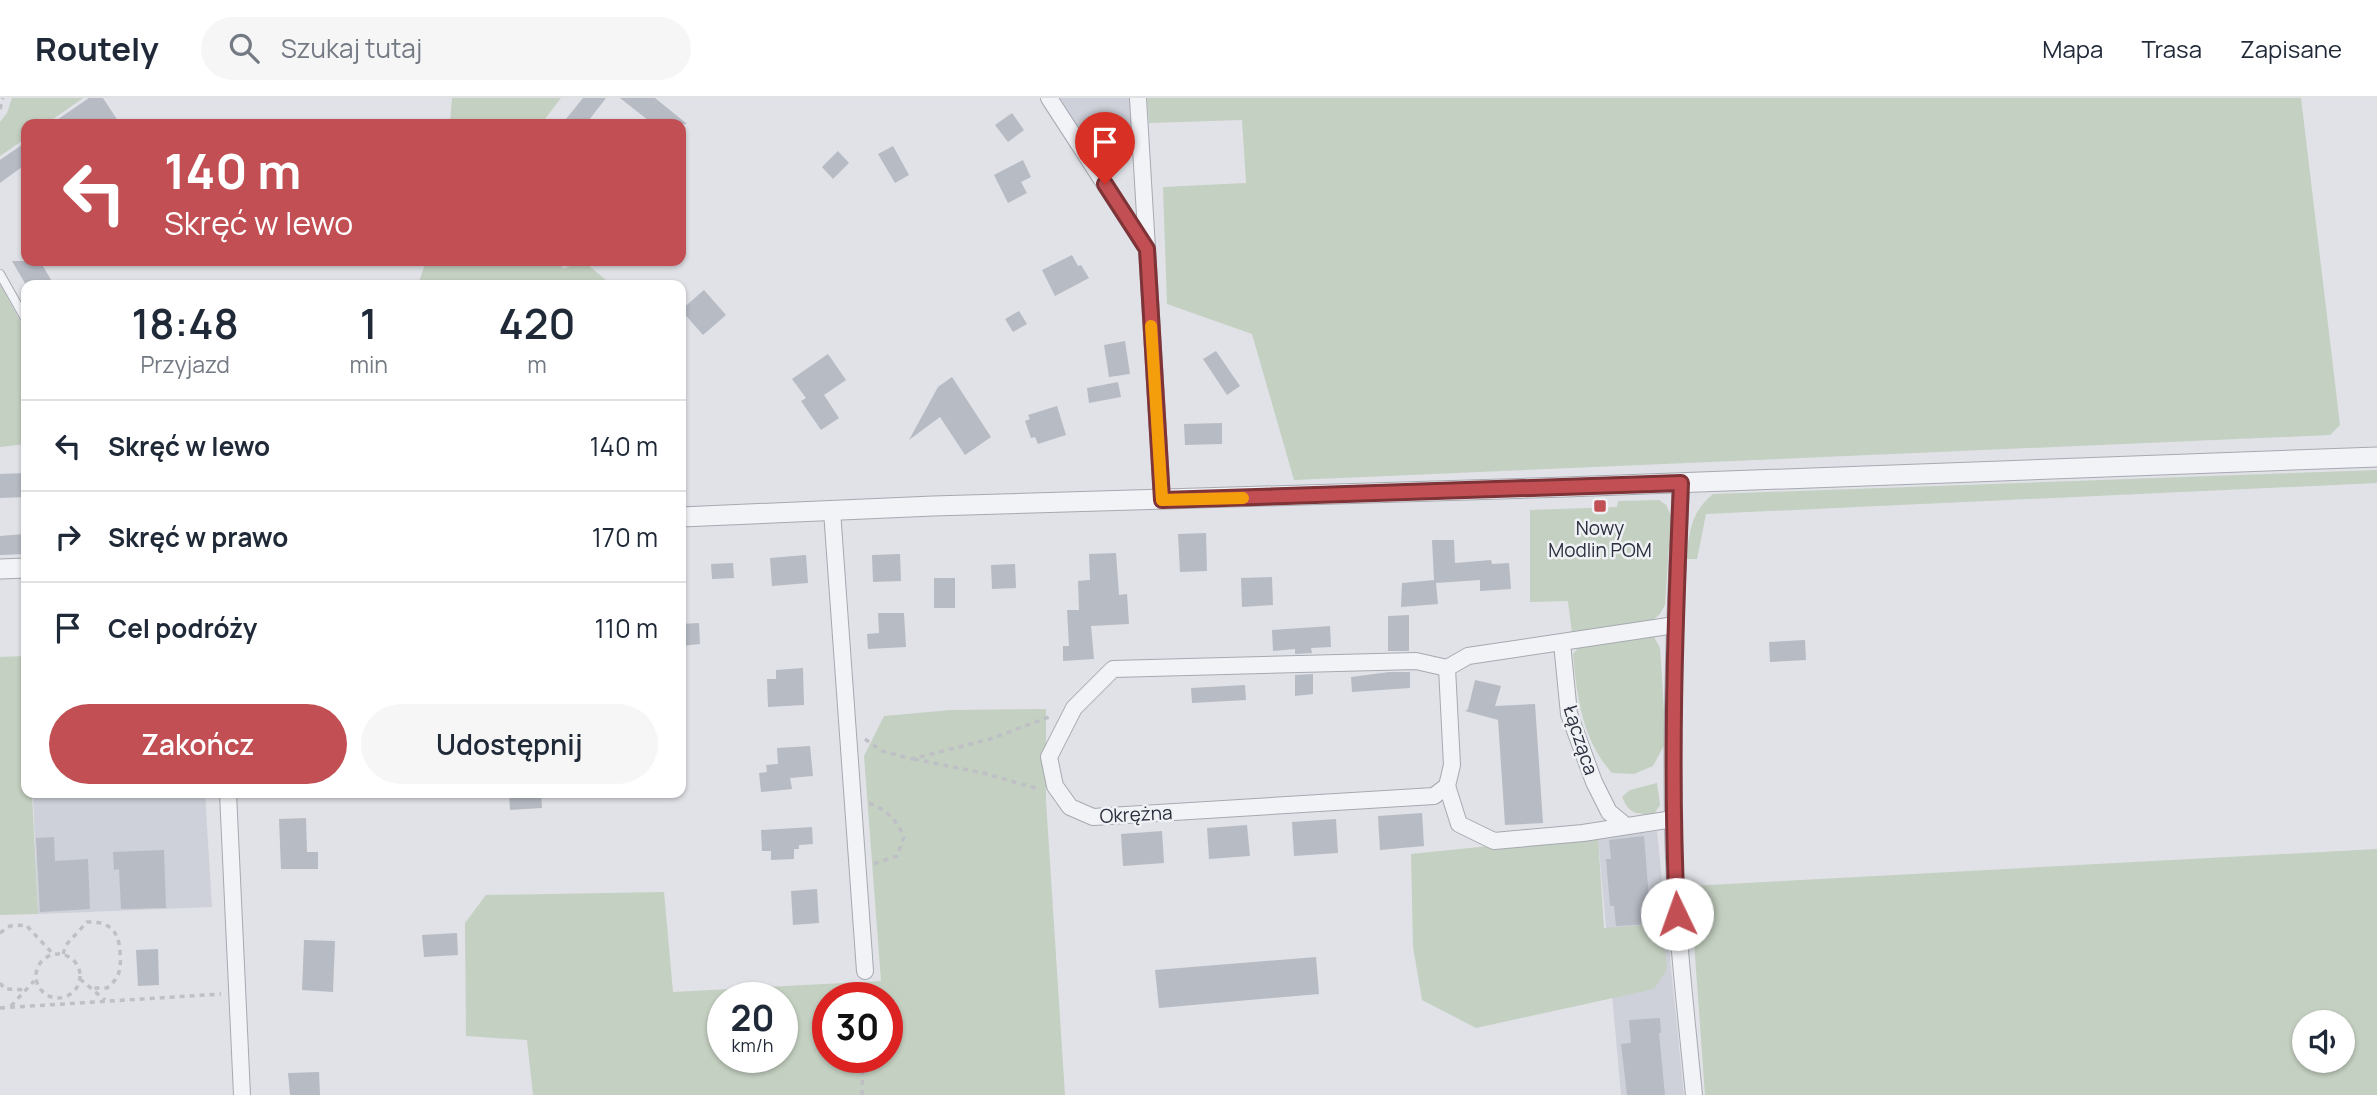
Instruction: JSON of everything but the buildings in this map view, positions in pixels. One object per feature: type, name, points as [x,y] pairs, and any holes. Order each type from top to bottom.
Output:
[{"type":"street","points":[[1049,98],[1147,249]]},
{"type":"street","points":[[1138,98],[1162,500]]},
{"type":"street","points":[[686,517],[2377,457]]},
{"type":"street","points":[[1681,483],[1675,625],[1673,819],[1678,937],[1694,1095]]},
{"type":"street","points":[[832,511],[864,971]]},
{"type":"street","points":[[0,569],[21,568]]},
{"type":"street","points":[[1062,795],[1055,786],[1049,757],[1074,708],[1113,669],[1416,660],[1447,668],[1468,656],[1675,625]]},
{"type":"street","name":"Łącząca","points":[[1562,643],[1569,714],[1594,782],[1609,812],[1626,826]]},
{"type":"street","points":[[1447,668],[1452,765],[1447,786],[1459,824],[1494,841],[1583,833],[1673,819]]},
{"type":"street","name":"Okrężna","points":[[1062,795],[1070,807],[1093,817],[1434,796],[1447,786]]},
{"type":"street","points":[[228,798],[242,1095]]},
{"type":"lane","points":[[0,274],[21,311]]},
{"type":"path","points":[[0,109],[3,98]]},
{"type":"path","points":[[912,759],[990,739],[1074,708]]},
{"type":"path","points":[[848,727],[881,751],[983,773],[1062,795]]},
{"type":"path","points":[[853,799],[883,808],[897,821],[904,837],[897,856],[878,864],[857,864]]},
{"type":"path","points":[[63,954],[66,945],[87,922],[106,923],[117,933],[120,941],[121,970],[107,988],[91,988]]},
{"type":"path","points":[[0,933],[10,926],[26,925],[53,954]]},
{"type":"path","points":[[10,1007],[35,980],[42,959],[53,954],[63,954],[79,968],[80,979],[76,989],[71,994],[57,998],[43,993],[35,980]]},
{"type":"path","points":[[80,979],[107,1001]]},
{"type":"path","points":[[0,983],[5,989],[26,990]]},
{"type":"path","points":[[0,1008],[237,993]]},
{"type":"path","points":[[862,1095],[863,1073]]},
{"type":"shaded area","points":[[1059,98],[1132,98],[1134,124],[1123,125],[1089,145]]},
{"type":"shaded area","points":[[33,798],[205,798],[212,907],[38,914]]},
{"type":"shaded area","points":[[1657,831],[1684,1095],[1621,1095],[1598,838]]},
{"type":"green space","points":[[12,98],[83,98],[53,119],[21,119],[21,141],[0,156],[0,122],[7,113]]},
{"type":"green space","points":[[452,98],[561,98],[545,119],[450,119]]},
{"type":"green space","points":[[1147,98],[2301,98],[2340,425],[2330,435],[1294,480],[1252,334],[1167,304],[1163,187],[1246,183],[1242,120],[1149,123]]},
{"type":"green space","points":[[424,266],[562,266],[563,269],[570,266],[589,266],[606,280],[420,280]]},
{"type":"green space","points":[[0,284],[21,323],[21,445],[0,447]]},
{"type":"green space","points":[[2377,470],[2377,483],[1706,514],[1697,559],[1686,559],[1695,516],[1713,494]]},
{"type":"green space","points":[[1659,500],[1666,505],[1671,516],[1665,605],[1652,621],[1572,633],[1568,601],[1530,602],[1530,510],[1617,507],[1618,501]]},
{"type":"green space","points":[[1654,637],[1660,648],[1666,742],[1653,766],[1634,774],[1612,773],[1594,747],[1583,717],[1573,654],[1578,648]]},
{"type":"green space","points":[[21,656],[21,798],[32,798],[38,914],[0,915],[0,657]]},
{"type":"green space","points":[[1046,709],[1046,801],[1065,1095],[533,1095],[527,1040],[466,1036],[465,923],[486,895],[664,892],[673,992],[707,990],[707,1073],[798,1073],[798,985],[812,985],[812,1073],[903,1073],[903,982],[862,982],[881,981],[864,756],[884,716],[951,710]]},
{"type":"green space","points":[[1657,783],[1660,805],[1654,814],[1631,810],[1622,797],[1630,790]]},
{"type":"green space","points":[[1589,836],[1598,838],[1604,928],[1663,924],[1667,969],[1654,989],[1476,1028],[1422,1000],[1413,947],[1411,854]]},
{"type":"green space","points":[[2377,849],[2377,1095],[1705,1095],[1690,886]]},
{"type":"slow traffic","points":[[1151,326],[1162,500],[1243,498]]},
{"type":"place","name":"Nowy Modlin POM","points":[[1600,506]]},
{"type":"route","points":[[1105,184],[1147,249],[1162,500],[1681,483],[1675,625],[1673,819],[1677,914]]}]
